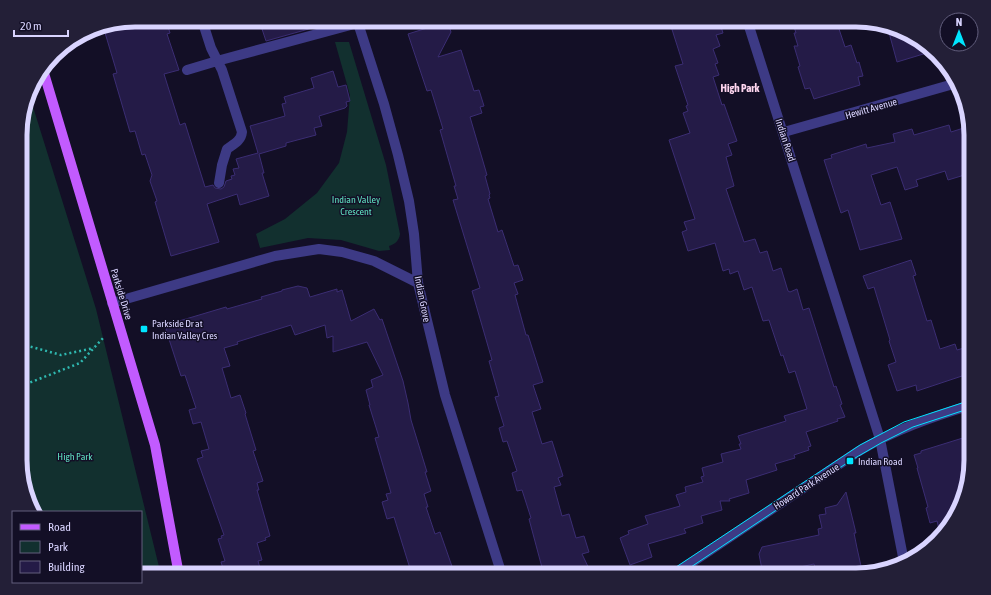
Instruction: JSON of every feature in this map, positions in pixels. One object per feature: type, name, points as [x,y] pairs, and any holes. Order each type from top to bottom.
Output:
[{"type":"main road","name":"Parkside Drive","points":[[45,76],[155,445],[178,568]]},
{"type":"street","points":[[204,27],[210,48],[222,70],[242,132],[241,137],[236,143],[227,149],[222,165],[219,183]]},
{"type":"street","points":[[187,70],[217,60],[336,27]]},
{"type":"street","name":"Indian Grove","points":[[360,27],[398,155],[412,221],[418,283],[444,395],[500,568]]},
{"type":"street","name":"Indian Road","points":[[750,27],[880,439],[903,557]]},
{"type":"street","name":"Hewitt Avenue","points":[[784,132],[952,85]]},
{"type":"street","points":[[112,303],[275,256],[319,249],[342,252],[367,259],[418,283]]},
{"type":"street","name":"Howard Park Avenue","points":[[684,568],[859,451],[903,428],[964,407]]},
{"type":"path","points":[[27,384],[80,363],[104,337]]},
{"type":"path","points":[[27,346],[61,355],[94,348]]},
{"type":"green space","name":"Indian Valley Crescent","points":[[335,42],[349,42],[386,165],[400,234],[399,239],[389,246],[390,250],[379,251],[341,240],[308,238],[260,248],[256,234],[285,219],[317,193],[339,163],[347,132],[350,95]]},
{"type":"green space","name":"High Park","points":[[32,104],[96,309],[159,568],[142,568],[142,511],[40,511],[31,488],[27,460],[27,135],[28,121]]},
{"type":"building","points":[[128,27],[168,27],[170,33],[167,34],[179,70],[164,74],[180,125],[185,123],[205,187],[213,185],[215,188],[221,189],[224,187],[226,181],[232,179],[231,176],[235,175],[233,169],[239,168],[236,159],[258,153],[250,126],[285,116],[282,104],[286,103],[284,97],[314,88],[311,78],[333,71],[338,87],[346,85],[350,101],[346,102],[347,106],[345,108],[319,116],[322,126],[314,128],[316,135],[286,143],[286,146],[259,154],[264,173],[262,173],[269,196],[240,205],[237,194],[207,204],[219,242],[171,256],[155,202],[157,201],[150,181],[152,175],[145,154],[142,155],[135,131],[130,132],[113,74],[117,73],[105,32]]},
{"type":"building","points":[[261,27],[316,27],[266,41]]},
{"type":"building","points":[[430,27],[449,27],[451,32],[438,57],[461,50],[474,91],[479,90],[484,106],[480,107],[482,113],[470,117],[487,175],[485,176],[490,194],[490,198],[488,199],[498,232],[502,230],[514,266],[518,265],[523,280],[514,283],[518,294],[515,295],[526,335],[528,335],[543,382],[533,385],[541,409],[532,412],[542,444],[552,441],[563,476],[558,478],[561,485],[554,487],[562,516],[569,514],[576,538],[584,536],[589,552],[582,554],[589,568],[542,568],[529,519],[531,518],[522,490],[517,491],[512,473],[517,471],[507,441],[503,442],[499,428],[504,426],[495,397],[499,396],[489,361],[492,360],[472,291],[480,288],[453,200],[458,199],[454,186],[456,186],[440,130],[443,129],[431,90],[427,91],[408,34]]},
{"type":"building","points":[[671,27],[721,27],[723,33],[716,35],[720,46],[713,49],[718,63],[715,64],[719,75],[713,77],[722,105],[724,104],[737,141],[728,144],[732,155],[726,157],[734,186],[726,189],[744,242],[755,239],[760,253],[767,251],[773,271],[781,268],[788,291],[790,292],[797,289],[803,310],[809,308],[834,387],[836,386],[842,404],[840,405],[845,417],[837,419],[838,421],[806,432],[811,446],[808,447],[809,450],[794,455],[795,458],[775,464],[777,470],[746,480],[749,493],[729,499],[730,501],[720,501],[722,510],[701,516],[703,523],[684,529],[686,533],[648,544],[652,557],[630,565],[620,538],[629,534],[628,531],[648,524],[645,516],[680,506],[676,495],[686,492],[685,487],[703,482],[701,477],[704,476],[702,468],[723,462],[721,454],[741,449],[738,436],[786,421],[784,416],[807,409],[795,371],[789,373],[783,355],[781,356],[769,320],[763,321],[752,287],[744,290],[738,271],[730,274],[729,269],[723,271],[715,243],[688,251],[682,232],[687,230],[684,222],[695,219],[669,140],[690,133],[683,113],[688,111],[686,106],[688,105],[675,66],[683,64]]},
{"type":"building","points":[[794,27],[838,27],[845,47],[851,45],[857,63],[859,62],[863,76],[858,77],[860,85],[814,99],[810,88],[805,89],[798,67],[800,66],[794,46],[798,46],[794,33],[796,33]]},
{"type":"building","points":[[889,33],[910,41],[926,53],[897,62]]},
{"type":"building","points":[[949,125],[951,132],[964,128],[964,175],[948,180],[945,171],[916,180],[918,186],[905,190],[897,167],[871,175],[881,205],[890,202],[902,239],[860,250],[848,210],[841,213],[824,160],[832,158],[831,155],[866,144],[867,148],[895,142],[893,134],[912,129],[914,135]]},
{"type":"building","points":[[911,260],[916,275],[913,276],[927,321],[931,320],[940,349],[955,344],[957,350],[964,348],[964,375],[917,391],[916,385],[897,391],[888,365],[896,362],[889,341],[890,340],[874,287],[868,289],[863,276]]},
{"type":"building","points":[[298,286],[307,288],[310,297],[337,289],[337,292],[342,290],[351,321],[374,309],[380,320],[382,319],[403,381],[411,420],[427,472],[425,472],[431,491],[424,494],[428,507],[426,507],[435,534],[440,532],[453,568],[410,568],[394,517],[387,519],[382,502],[388,500],[386,494],[391,493],[375,438],[379,437],[366,390],[373,387],[371,380],[383,375],[367,342],[333,352],[333,336],[327,338],[325,325],[295,335],[291,325],[237,342],[238,344],[224,348],[230,366],[222,368],[231,398],[240,395],[256,450],[253,451],[263,481],[257,483],[259,490],[257,490],[270,536],[265,538],[266,540],[257,543],[262,560],[258,561],[260,568],[223,568],[221,562],[225,561],[218,539],[222,538],[221,536],[224,535],[197,459],[203,457],[201,451],[209,449],[201,422],[193,424],[189,410],[196,408],[185,375],[181,376],[166,330],[169,324],[226,307],[227,309],[262,299],[261,297]]},
{"type":"building","points":[[964,438],[964,467],[960,488],[950,514],[939,529],[937,521],[930,523],[926,508],[928,507],[914,455],[921,453],[921,451]]},
{"type":"building","points":[[846,492],[856,533],[854,533],[862,568],[815,568],[814,564],[795,568],[762,568],[759,554],[762,547],[819,535],[818,529],[822,528],[819,515],[826,514],[825,508],[837,505]]},
{"type":"tram line","points":[[675,568],[860,445],[904,422],[964,402]]},
{"type":"tram line","points":[[690,568],[850,461],[881,443],[913,427],[964,410]]},
{"type":"place","name":"Parkside Dr at Indian Valley Cres","points":[[144,329]]},
{"type":"place","name":"Indian Road","points":[[850,461]]},
{"type":"district","name":"High Park","points":[[740,88]]}]
